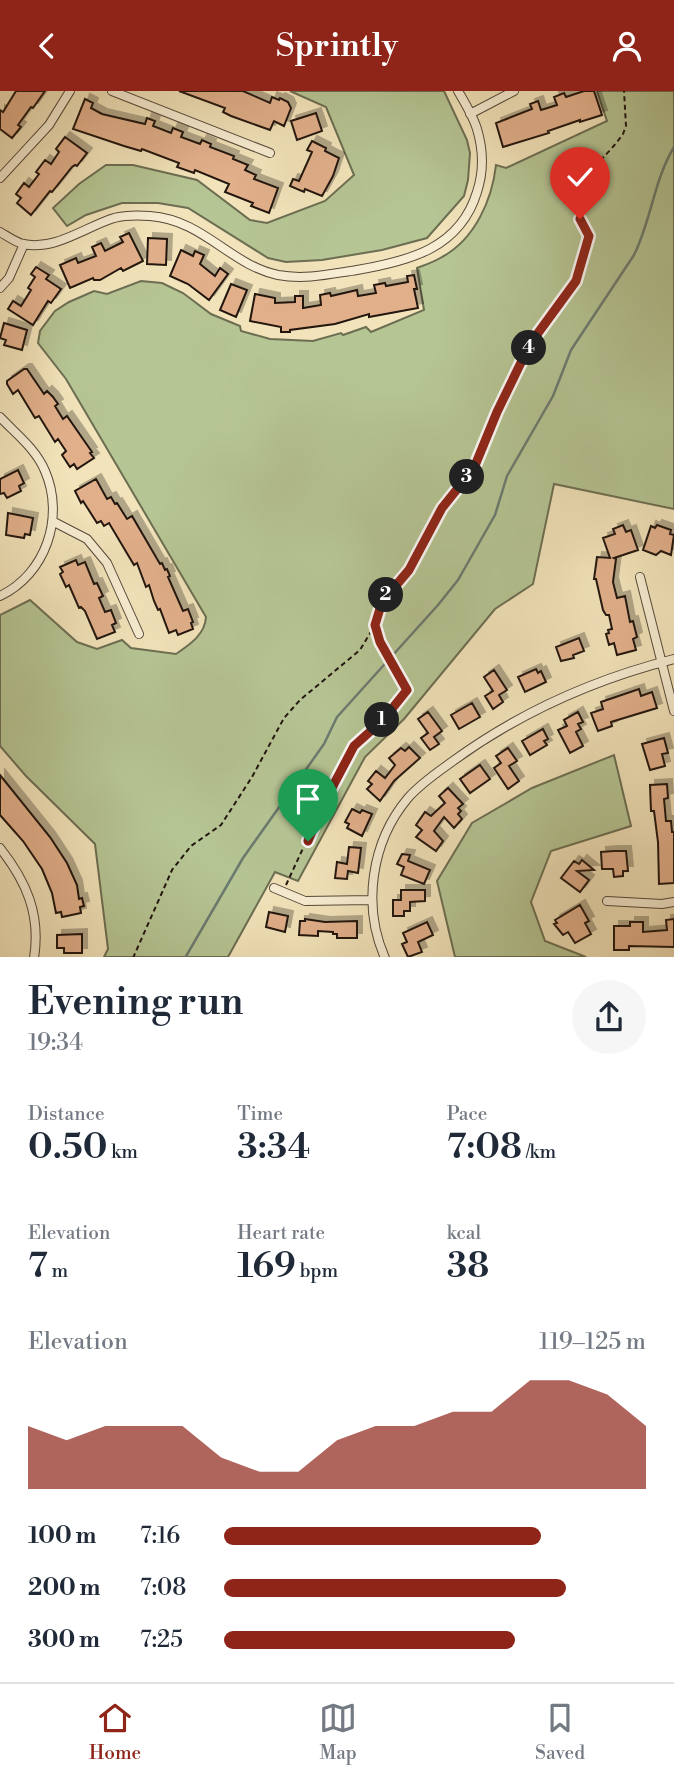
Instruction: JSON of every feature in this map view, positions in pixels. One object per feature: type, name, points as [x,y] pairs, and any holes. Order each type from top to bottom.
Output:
[{"type":"street","points":[[0,178],[49,125],[70,91]]},
{"type":"street","points":[[112,91],[271,153]]},
{"type":"street","points":[[0,232],[24,244],[54,243],[115,218],[130,215],[151,216],[185,224],[204,233],[258,269],[301,279],[384,265],[425,253],[456,231],[469,213],[480,183],[482,155],[476,127],[458,91]]},
{"type":"street","points":[[470,114],[514,91]]},
{"type":"street","points":[[0,288],[9,278],[24,244]]},
{"type":"street","points":[[0,417],[31,449],[45,470],[53,496],[54,522],[43,555],[35,567],[21,583],[0,596]]},
{"type":"street","points":[[54,522],[87,539],[107,563],[139,634]]},
{"type":"street","points":[[640,577],[674,711]]},
{"type":"street","points":[[385,957],[375,927],[371,900],[374,867],[384,839],[408,798],[430,778],[483,740],[530,712],[626,672],[674,659]]},
{"type":"street","points":[[0,848],[25,883],[32,901],[37,938],[34,957]]},
{"type":"street","points":[[279,890],[305,901],[371,900]]},
{"type":"street","points":[[607,901],[662,904],[674,901]]},
{"type":"path","points":[[133,957],[172,870],[191,846],[221,825],[252,777],[284,718],[299,700],[360,650],[375,625],[382,602],[409,570],[442,508],[474,468],[530,344],[576,281],[589,236],[580,219],[578,200],[581,182],[623,134],[624,91]]},
{"type":"path","points":[[279,890],[354,746],[383,720],[407,690],[380,642],[375,625]]},
{"type":"green space","points":[[290,91],[444,91],[467,140],[470,153],[464,196],[427,238],[382,250],[322,260],[286,262],[268,258],[188,208],[158,203],[122,203],[86,215],[67,226],[53,208],[79,184],[106,165],[133,165],[197,180],[250,220],[267,223],[325,201],[354,175],[326,107]]},
{"type":"green space","points":[[597,91],[674,91],[674,509],[554,484],[533,584],[495,609],[404,719],[365,757],[298,881],[275,872],[228,957],[104,957],[108,949],[95,844],[26,776],[0,746],[0,615],[30,600],[77,642],[97,649],[122,640],[131,648],[176,654],[199,634],[206,617],[66,379],[38,343],[40,331],[55,311],[69,302],[94,291],[107,294],[141,281],[162,283],[183,293],[211,314],[240,326],[241,331],[270,339],[313,341],[366,327],[371,332],[424,310],[417,268],[454,249],[473,229],[491,192],[496,165],[506,168],[607,121]]},
{"type":"green space","points":[[614,755],[631,826],[551,851],[531,902],[545,941],[586,957],[455,957],[437,881],[472,823],[532,788]]},
{"type":"building","points":[[16,91],[45,91],[18,125],[21,127],[12,138],[0,129],[0,110],[3,112]]},
{"type":"building","points":[[179,91],[243,91],[270,103],[272,97],[279,100],[280,98],[288,102],[291,108],[284,126],[274,121],[270,130],[231,116],[223,112],[225,108]]},
{"type":"building","points":[[594,91],[602,115],[503,147],[496,123],[532,109],[530,104],[538,101],[541,110],[557,105],[554,97],[564,93],[566,97]]},
{"type":"building","points":[[85,99],[93,103],[91,108],[102,114],[145,124],[147,118],[155,121],[153,126],[171,133],[173,128],[183,132],[181,137],[200,144],[202,140],[211,144],[210,147],[234,156],[233,159],[248,165],[245,170],[256,175],[254,179],[278,188],[269,213],[251,206],[253,203],[225,192],[229,184],[195,170],[194,173],[177,167],[179,163],[142,149],[141,151],[73,129]]},
{"type":"building","points":[[316,113],[322,131],[297,140],[291,121]]},
{"type":"building","points":[[65,137],[87,153],[31,215],[17,203],[21,198],[16,194],[24,183],[29,187],[45,160],[51,164],[59,152],[56,149]]},
{"type":"building","points":[[312,141],[339,158],[322,196],[290,186],[293,179],[299,181],[312,152],[307,150]]},
{"type":"building","points":[[129,233],[143,261],[123,271],[121,268],[100,280],[93,278],[70,288],[60,265],[76,258],[78,263],[96,256],[92,247],[101,243],[105,251],[123,242],[120,237]]},
{"type":"building","points":[[148,238],[167,239],[166,265],[147,264]]},
{"type":"building","points":[[181,250],[193,256],[195,251],[204,255],[200,264],[215,276],[220,268],[228,274],[209,300],[188,284],[170,276]]},
{"type":"building","points":[[36,267],[49,275],[46,279],[61,289],[51,303],[48,301],[33,325],[8,309],[13,301],[21,306],[31,290],[28,288],[35,277],[31,274]]},
{"type":"building","points":[[414,275],[418,308],[369,317],[369,314],[335,324],[290,332],[281,332],[281,327],[250,321],[255,294],[275,298],[275,303],[295,302],[295,296],[303,296],[303,308],[321,305],[320,295],[330,293],[331,296],[357,290],[358,296],[376,293],[374,285],[408,282],[407,276]]},
{"type":"building","points":[[231,284],[247,290],[236,317],[220,310]]},
{"type":"building","points":[[4,323],[27,330],[22,350],[4,345],[6,340],[0,338]]},
{"type":"building","points":[[27,369],[44,394],[47,391],[53,397],[63,419],[67,416],[94,458],[77,469],[74,464],[70,467],[62,455],[66,451],[58,439],[55,442],[39,416],[35,418],[18,390],[13,394],[7,384],[7,381]]},
{"type":"building","points":[[18,470],[24,483],[19,486],[21,491],[7,498],[4,493],[0,494],[0,479]]},
{"type":"building","points":[[96,479],[107,499],[111,497],[115,504],[117,503],[127,519],[132,516],[160,564],[167,569],[183,611],[188,609],[193,629],[178,635],[176,630],[169,633],[137,563],[134,565],[109,523],[104,526],[101,521],[97,523],[83,501],[81,503],[75,491]]},
{"type":"building","points":[[8,513],[33,518],[30,535],[25,534],[24,538],[6,535]]},
{"type":"building","points":[[623,525],[626,532],[631,530],[638,550],[614,558],[613,582],[617,598],[625,596],[630,622],[633,621],[637,637],[633,639],[636,650],[617,655],[614,643],[609,645],[606,634],[612,629],[609,615],[603,610],[594,579],[597,557],[610,558],[603,538],[615,534],[613,529]]},
{"type":"building","points":[[657,525],[671,530],[670,534],[674,535],[671,555],[661,551],[656,555],[643,550],[651,526],[655,528]]},
{"type":"building","points":[[76,560],[78,565],[85,562],[94,584],[97,583],[103,596],[99,598],[105,612],[111,610],[116,623],[112,625],[115,632],[97,639],[85,611],[79,608],[69,585],[66,587],[60,567]]},
{"type":"building","points":[[579,638],[584,651],[573,655],[574,658],[561,661],[556,647]]},
{"type":"building","points":[[536,669],[538,673],[541,671],[546,682],[525,692],[518,677]]},
{"type":"building","points":[[494,670],[507,690],[499,695],[503,702],[493,709],[485,696],[493,691],[484,677]]},
{"type":"building","points":[[639,689],[641,696],[652,692],[657,708],[611,722],[612,726],[598,731],[591,713],[603,709],[601,702]]},
{"type":"building","points":[[472,703],[480,717],[459,729],[451,715]]},
{"type":"building","points":[[428,712],[442,731],[434,737],[439,744],[430,750],[421,738],[428,733],[418,719]]},
{"type":"building","points":[[578,712],[583,722],[578,724],[581,729],[576,732],[583,746],[570,753],[558,730],[567,726],[564,720]]},
{"type":"building","points":[[543,729],[548,739],[544,741],[547,745],[530,755],[522,741]]},
{"type":"building","points":[[664,738],[668,753],[662,754],[665,766],[650,770],[642,744]]},
{"type":"building","points":[[409,747],[420,758],[394,781],[380,801],[367,789],[372,784],[368,781],[376,771],[385,778],[395,765],[389,758],[401,748],[405,751]]},
{"type":"building","points":[[508,748],[517,761],[509,766],[519,781],[508,789],[494,768],[501,763],[496,756]]},
{"type":"building","points":[[480,765],[490,779],[470,793],[460,779]]},
{"type":"building","points":[[0,775],[50,837],[67,863],[77,885],[79,899],[82,898],[84,906],[80,907],[81,913],[62,917],[61,912],[56,913],[52,893],[42,869],[23,841],[0,815]]},
{"type":"building","points":[[667,784],[668,798],[664,799],[666,821],[671,821],[674,832],[674,883],[659,884],[658,842],[654,811],[651,811],[650,785]]},
{"type":"building","points":[[448,788],[463,804],[458,808],[462,819],[454,828],[444,817],[434,831],[443,841],[436,851],[416,837],[422,830],[416,825],[425,812],[431,816],[445,803],[439,796]]},
{"type":"building","points":[[352,809],[372,814],[362,836],[347,828],[349,824],[345,822]]},
{"type":"building","points":[[349,847],[361,848],[358,873],[348,871],[347,879],[335,878],[337,862],[347,864]]},
{"type":"building","points":[[626,851],[628,871],[623,871],[623,876],[614,877],[613,869],[602,869],[601,852]]},
{"type":"building","points":[[402,854],[410,855],[408,861],[430,870],[424,884],[401,875],[404,867],[397,864]]},
{"type":"building","points":[[582,860],[594,870],[577,871],[589,880],[580,892],[561,878],[574,861],[579,864]]},
{"type":"building","points":[[401,890],[425,890],[425,901],[410,902],[410,911],[404,911],[404,916],[393,916],[393,900],[401,900]]},
{"type":"building","points":[[580,905],[589,921],[585,923],[591,934],[575,943],[568,932],[563,935],[554,924],[557,923],[555,920]]},
{"type":"building","points":[[269,912],[288,916],[285,932],[266,927]]},
{"type":"building","points":[[305,919],[325,922],[357,921],[357,938],[337,938],[337,934],[333,932],[318,931],[318,936],[299,935],[300,921]]},
{"type":"building","points":[[674,919],[674,947],[629,946],[629,950],[614,950],[614,926],[630,926],[630,922],[643,922],[643,932],[667,930],[666,920]]},
{"type":"building","points":[[427,922],[433,935],[418,942],[422,952],[408,957],[402,944],[407,942],[403,933]]},
{"type":"building","points":[[82,934],[82,953],[64,953],[64,948],[57,948],[57,935]]},
{"type":"waterway","points":[[186,957],[243,858],[324,744],[337,717],[458,580],[495,515],[507,476],[553,396],[571,350],[634,255],[662,173],[674,147]]},
{"type":"route","points":[[308,841],[324,803],[354,746],[383,720],[407,690],[380,642],[375,625],[382,602],[409,570],[442,508],[474,468],[530,344],[576,281],[589,236],[580,219]]}]
